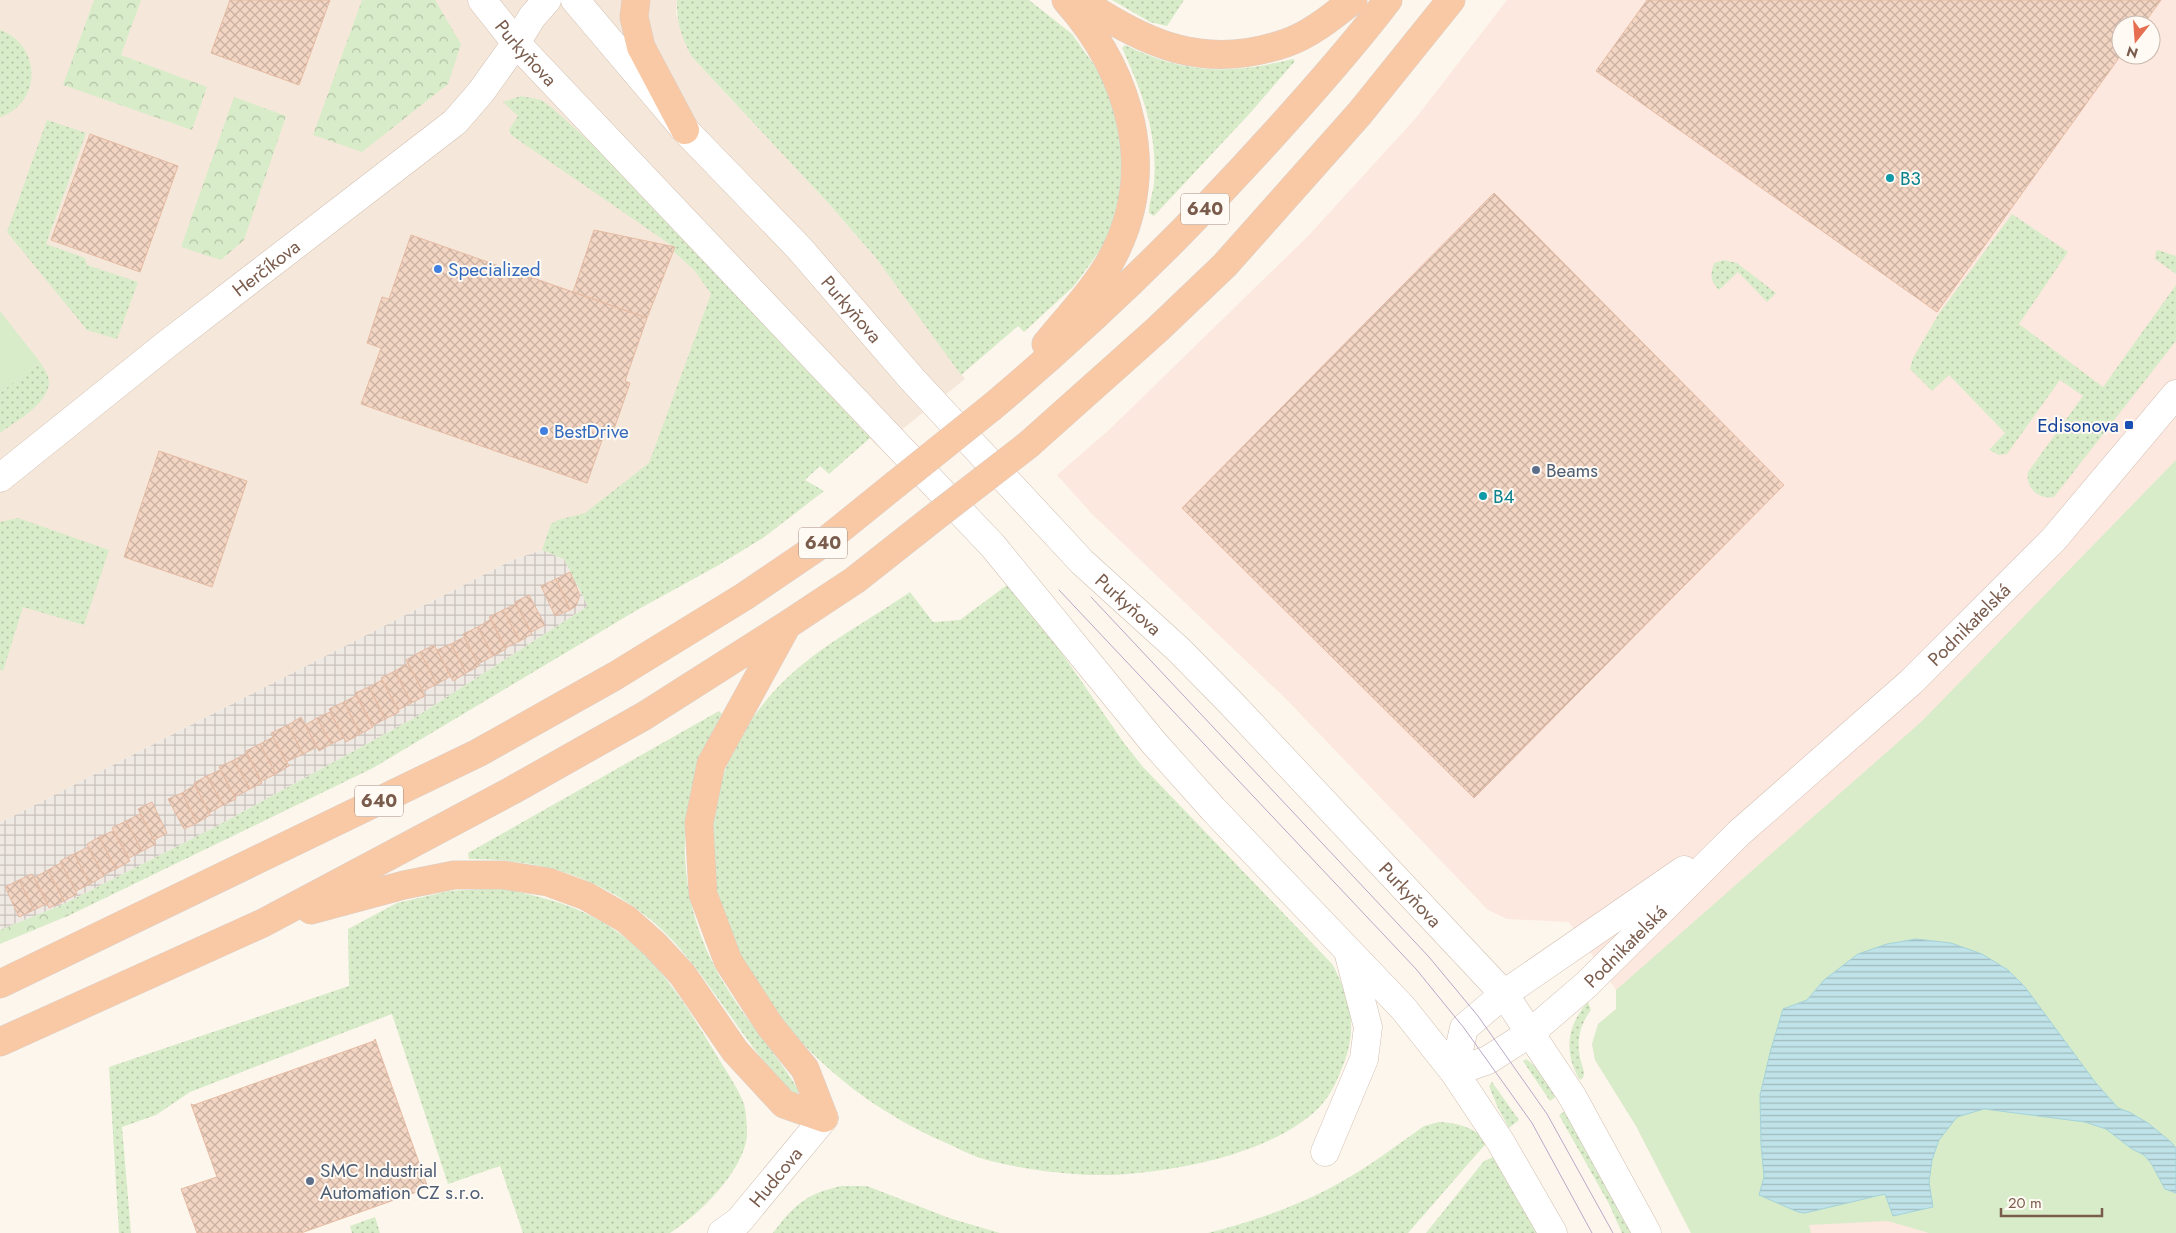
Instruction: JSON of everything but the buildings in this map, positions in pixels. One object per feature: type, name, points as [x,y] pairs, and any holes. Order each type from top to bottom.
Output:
[{"type":"highway","points":[[636,0],[634,16],[640,47],[685,130]]},
{"type":"highway","points":[[997,402],[1097,281],[1111,259],[1125,227],[1134,192],[1137,168],[1135,145],[1132,121],[1124,96],[1094,38],[1066,0]]},
{"type":"highway","points":[[1080,0],[1110,20],[1164,47],[1194,54],[1225,55],[1255,52],[1287,43],[1320,25],[1353,0]]},
{"type":"highway","name":"640","points":[[0,984],[478,753],[615,676],[745,596],[823,543],[997,402],[1098,316],[1182,233],[1313,91],[1388,0]]},
{"type":"highway","name":"640","points":[[0,1042],[263,923],[511,791],[644,716],[855,580],[1028,445],[1158,329],[1225,265],[1360,112],[1451,0]]},
{"type":"highway","points":[[787,625],[711,764],[699,823],[704,894],[728,961],[770,1026],[804,1069],[824,1118]]},
{"type":"highway","points":[[263,923],[404,885],[454,875],[503,875],[548,882],[586,896],[626,920],[654,944],[682,974],[734,1051],[784,1104],[824,1118]]},
{"type":"street","name":"Purkyňova","points":[[482,0],[516,42],[993,546],[1154,742],[1213,809],[1403,1008],[1454,1072],[1500,1141],[1553,1233]]},
{"type":"street","name":"Herčíkova","points":[[0,478],[167,344],[455,122],[481,92],[532,17],[548,0]]},
{"type":"street","name":"Purkyňova","points":[[575,0],[685,130],[800,249],[912,379],[1082,562],[1179,650],[1504,994],[1572,1096],[1646,1233]]},
{"type":"street","name":"Podnikatelská","points":[[1454,1072],[1488,1060],[1530,1033],[1586,985],[1740,833],[1911,682],[2054,539],[2176,394]]},
{"type":"street","name":"Podnikatelská","points":[[1454,1072],[1464,1028],[1504,994],[1740,833]]},
{"type":"street","points":[[1325,1152],[1364,1058],[1368,1027],[1348,949]]},
{"type":"street","name":"Hudcova","points":[[722,1233],[744,1215],[824,1118]]},
{"type":"shaded area","points":[[0,0],[677,0],[676,14],[692,57],[830,205],[876,258],[965,379],[879,448],[791,355],[564,559],[542,550],[513,560],[0,823]]},
{"type":"shaded area","points":[[1507,0],[2176,0],[2176,1233],[1691,1233],[1636,1126],[1595,1060],[1592,1044],[1598,1024],[1616,1009],[1616,990],[1569,922],[1507,919],[1488,910],[1286,699],[1091,513],[1057,475],[1110,429],[1308,236],[1415,119]]},
{"type":"shaded area","points":[[542,550],[564,559],[588,606],[416,717],[217,826],[64,904],[0,930],[0,823],[513,560]]},
{"type":"green space","points":[[94,0],[141,0],[121,55],[207,87],[192,130],[63,85]]},
{"type":"green space","points":[[362,0],[435,0],[461,44],[448,84],[362,152],[313,135]]},
{"type":"green space","points":[[677,0],[1029,0],[1072,34],[1099,72],[1115,110],[1122,160],[1119,211],[1104,245],[1074,286],[1024,332],[1018,326],[961,375],[876,258],[830,205],[692,57],[680,30]]},
{"type":"green space","points":[[1112,0],[1184,0],[1167,26],[1150,22]]},
{"type":"green space","points":[[0,30],[14,37],[24,48],[30,60],[32,74],[30,87],[24,100],[14,110],[0,117]]},
{"type":"green space","points":[[1125,45],[1167,62],[1207,69],[1248,68],[1293,59],[1295,61],[1252,111],[1154,216],[1149,213],[1154,183],[1154,147],[1142,97],[1122,48]]},
{"type":"green space","points":[[521,96],[541,100],[551,107],[610,160],[870,438],[829,474],[820,466],[805,480],[824,491],[763,538],[717,566],[637,610],[373,768],[70,915],[64,904],[217,826],[416,717],[588,606],[564,559],[542,550],[551,524],[558,520],[585,513],[649,463],[711,294],[695,271],[673,251],[674,247],[511,135],[509,130],[518,116],[503,102]]},
{"type":"green space","points":[[234,97],[286,116],[244,240],[221,260],[181,247]]},
{"type":"green space","points":[[47,120],[86,133],[46,244],[85,258],[87,265],[138,282],[117,339],[87,330],[7,232]]},
{"type":"green space","points":[[2012,214],[2068,252],[2019,324],[2103,387],[2176,285],[2176,341],[2054,497],[2043,496],[2034,491],[2029,483],[2028,472],[2083,396],[2060,380],[2007,454],[1999,455],[1989,450],[2005,433],[1949,375],[1932,391],[1910,369],[1913,358],[1938,315]]},
{"type":"green space","points":[[2156,251],[2176,256],[2176,274],[2155,259]]},
{"type":"green space","points":[[1724,260],[1737,263],[1776,293],[1767,302],[1738,272],[1719,290],[1712,281],[1712,271],[1714,263]]},
{"type":"green space","points":[[0,311],[40,362],[0,393]]},
{"type":"green space","points":[[40,362],[48,377],[47,391],[30,412],[0,433],[0,393]]},
{"type":"green space","points":[[2176,460],[2176,1233],[1929,1233],[1888,1221],[1809,1225],[1811,1233],[1691,1233],[1636,1126],[1595,1060],[1592,1044],[1598,1024],[1616,1009],[1616,990],[1921,722]]},
{"type":"green space","points":[[18,518],[109,550],[84,625],[23,607],[3,671],[0,670],[0,522]]},
{"type":"green space","points":[[1007,585],[1048,633],[1124,743],[1143,767],[1333,965],[1346,994],[1351,1019],[1351,1032],[1346,1057],[1330,1094],[1323,1103],[1303,1121],[1278,1136],[1248,1149],[1216,1159],[1183,1166],[1121,1174],[1094,1175],[1051,1172],[1022,1168],[980,1158],[909,1125],[843,1081],[813,1054],[786,1025],[763,994],[743,960],[727,924],[714,877],[711,857],[712,821],[717,794],[726,768],[737,743],[752,720],[787,678],[808,660],[910,592],[933,622],[960,620]]},
{"type":"green space","points":[[719,711],[722,714],[705,747],[694,781],[687,815],[685,850],[688,885],[695,919],[708,952],[725,985],[799,1091],[797,1095],[767,1066],[681,950],[662,929],[631,904],[588,881],[543,866],[519,862],[469,859],[468,853]]},
{"type":"green space","points":[[500,888],[564,904],[594,917],[623,936],[650,960],[674,989],[730,1077],[745,1107],[747,1134],[744,1148],[738,1162],[719,1190],[694,1215],[670,1233],[523,1233],[500,1166],[448,1184],[392,1014],[190,1092],[156,1115],[122,1127],[131,1233],[119,1233],[109,1067],[349,986],[348,929],[397,903],[449,891]]},
{"type":"green space","points":[[64,904],[70,915],[0,944],[0,930]]},
{"type":"green space","points":[[1588,1002],[1591,1010],[1581,1028],[1579,1041],[1584,1072],[1583,1078],[1580,1080],[1571,1060],[1570,1040],[1576,1020]]},
{"type":"green space","points":[[1526,1059],[1539,1069],[1558,1095],[1550,1101],[1523,1061]]},
{"type":"green space","points":[[1492,1082],[1519,1120],[1509,1128],[1489,1086]]},
{"type":"green space","points":[[1569,1109],[1636,1233],[1622,1233],[1609,1204],[1559,1115]]},
{"type":"green space","points":[[1439,1122],[1466,1127],[1489,1141],[1408,1233],[1208,1233],[1293,1206],[1325,1191],[1362,1169],[1424,1126]]},
{"type":"green space","points":[[1498,1155],[1541,1233],[1426,1233],[1484,1161]]},
{"type":"green space","points":[[842,1186],[867,1186],[949,1218],[1000,1233],[773,1233],[802,1202],[819,1192]]},
{"type":"green space","points":[[375,1217],[380,1233],[352,1233],[350,1226]]},
{"type":"water","points":[[1916,939],[1951,943],[1982,954],[2008,970],[2025,987],[2095,1082],[2118,1108],[2148,1123],[2176,1148],[2176,1193],[2165,1189],[2151,1163],[2144,1155],[2132,1149],[2106,1129],[2085,1122],[1984,1109],[1957,1117],[1939,1140],[1932,1160],[1929,1182],[1933,1207],[1893,1216],[1885,1194],[1805,1213],[1798,1212],[1759,1195],[1764,1177],[1760,1095],[1783,1009],[1807,1000],[1824,980],[1858,954],[1887,944]]},
{"type":"tram line","points":[[1059,590],[1416,969],[1464,1028],[1532,1123],[1592,1233]]},
{"type":"tram line","points":[[1091,597],[1429,957],[1478,1016],[1547,1114],[1613,1233]]},
{"type":"place","name":"B3","points":[[1890,178]]},
{"type":"place","name":"Specialized","points":[[438,269]]},
{"type":"place","name":"Edisonova","points":[[2129,425]]},
{"type":"place","name":"BestDrive","points":[[544,431]]},
{"type":"place","name":"Beams","points":[[1536,470]]},
{"type":"place","name":"B4","points":[[1483,496]]},
{"type":"place","name":"SMC Industrial Automation CZ s.r.o.","points":[[310,1181]]}]
